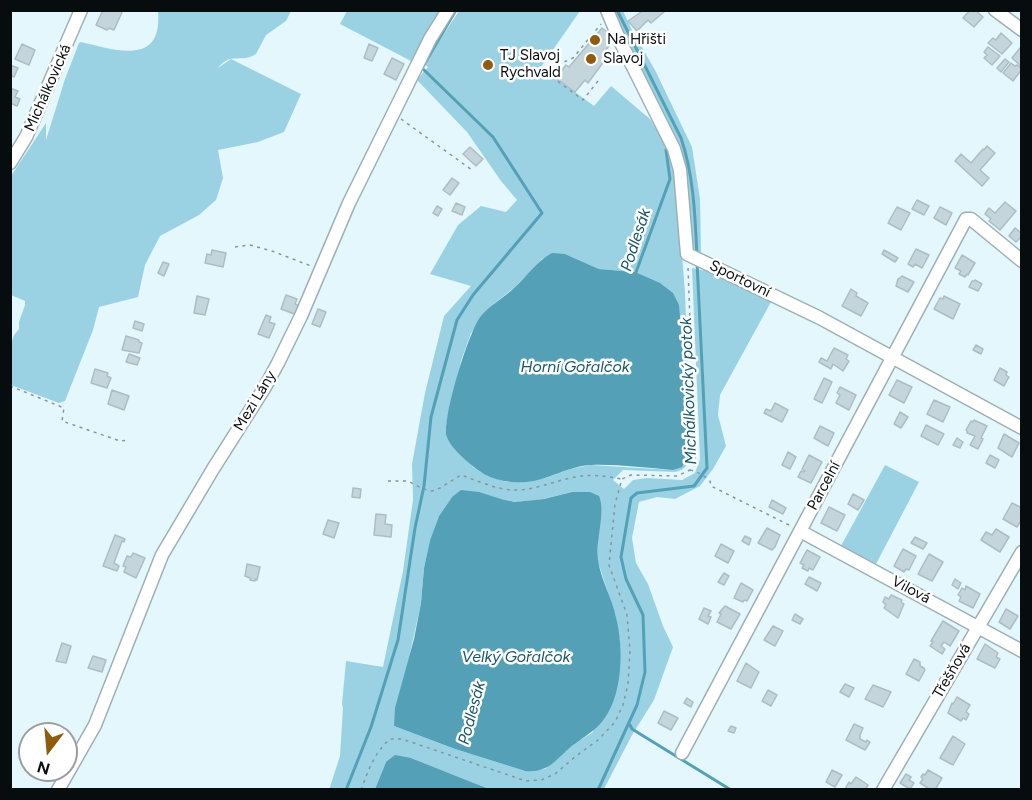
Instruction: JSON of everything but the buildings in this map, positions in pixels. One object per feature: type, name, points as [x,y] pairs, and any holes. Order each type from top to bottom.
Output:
[{"type":"street","name":"Michálkovická","points":[[10,163],[35,118],[81,10]]},
{"type":"street","name":"Mezi Lány","points":[[58,789],[94,724],[162,555],[265,387],[301,316],[349,203],[430,39],[448,10]]},
{"type":"street","points":[[995,10],[1022,30]]},
{"type":"street","points":[[608,12],[674,149],[680,170],[694,257]]},
{"type":"street","name":"Parcelní","points":[[682,753],[966,219],[971,219],[1022,261]]},
{"type":"street","name":"Sportovní","points":[[694,257],[820,318],[1022,428]]},
{"type":"street","name":"Vilová","points":[[800,531],[1022,651]]},
{"type":"street","name":"Třešňová","points":[[883,789],[1022,552]]},
{"type":"path","points":[[598,81],[583,100],[552,77],[564,62],[573,58],[608,12]]},
{"type":"path","points":[[393,114],[472,170]]},
{"type":"path","points":[[235,247],[250,245],[320,270]]},
{"type":"path","points":[[690,470],[695,458],[694,257]]},
{"type":"path","points":[[10,386],[64,408],[62,421],[120,441],[129,440]]},
{"type":"path","points":[[387,480],[408,481],[424,490],[432,491],[461,475],[489,485],[513,490],[537,488],[582,476],[599,475],[622,479],[631,475],[676,476],[690,470],[700,473],[710,481],[711,486],[800,531]]},
{"type":"path","points":[[361,789],[381,747],[390,739],[402,739],[526,781],[541,780],[555,774],[598,740],[615,722],[623,705],[628,684],[630,651],[627,615],[609,565],[615,504],[622,479]]},
{"type":"shaded area","points":[[347,10],[439,11],[411,61],[340,24]]},
{"type":"shaded area","points":[[158,11],[291,11],[286,21],[266,35],[256,54],[251,57],[231,59],[301,94],[284,132],[258,142],[218,150],[223,178],[216,200],[199,215],[160,236],[145,265],[138,297],[99,307],[93,330],[65,401],[59,403],[11,385],[11,344],[19,329],[25,301],[11,295],[11,176],[46,123],[46,140],[79,43],[134,50],[145,48],[153,41],[158,29]]},
{"type":"shaded area","points":[[459,11],[580,11],[541,67],[594,106],[611,86],[650,119],[671,153],[676,178],[685,293],[691,453],[686,466],[675,472],[623,470],[613,480],[624,489],[633,480],[647,478],[682,480],[695,473],[700,459],[692,268],[711,272],[771,302],[720,395],[718,415],[726,446],[713,469],[700,486],[675,499],[657,497],[639,502],[632,538],[636,563],[648,584],[673,647],[654,700],[632,735],[604,789],[489,789],[411,758],[386,762],[375,789],[329,790],[340,756],[346,661],[383,667],[403,571],[413,500],[412,464],[425,393],[444,316],[471,286],[430,274],[458,225],[481,206],[506,212],[517,200],[467,132],[417,80],[428,67],[424,64]],"holes":[[[565,254],[599,269],[635,272],[686,389],[685,461],[673,470],[591,465],[570,469],[546,478],[507,482],[488,476],[473,467],[446,425],[461,361],[471,333],[495,303],[515,287],[542,259]],[[572,492],[598,539],[597,559],[616,617],[620,643],[617,687],[592,733],[578,741],[545,769],[525,771],[455,749],[394,726],[421,603],[424,568],[430,540],[439,516],[452,497],[501,499],[516,502],[544,499]]]},
{"type":"shaded area","points":[[612,11],[623,11],[656,72],[692,147],[700,199],[701,253],[691,247],[680,149]]},
{"type":"shaded area","points":[[885,465],[919,482],[876,564],[841,546]]},
{"type":"water","name":"Horní Gořalčok","points":[[552,253],[565,254],[599,269],[635,272],[660,283],[673,293],[679,305],[686,389],[687,445],[682,467],[673,470],[591,465],[533,481],[511,482],[490,477],[479,470],[459,454],[450,442],[446,428],[452,395],[463,356],[476,325],[485,312]]},
{"type":"water","name":"Velký Gořalčok","points":[[461,490],[479,492],[515,502],[544,499],[572,492],[590,492],[599,496],[601,503],[597,552],[619,630],[621,658],[618,687],[608,713],[601,723],[546,768],[540,770],[525,771],[455,749],[394,726],[395,708],[414,639],[421,603],[424,568],[430,540],[439,516],[452,497]]},
{"type":"water","points":[[395,755],[411,758],[489,789],[375,789],[386,762]]},
{"type":"waterway","points":[[346,790],[371,727],[398,640],[415,528],[424,486],[431,417],[457,320],[473,295],[542,213],[493,137],[422,68],[456,10]]},
{"type":"waterway","name":"Michálkovický potok","points":[[617,10],[681,138],[691,182],[697,256]]},
{"type":"waterway","name":"Podlesák","points":[[635,275],[670,179],[666,150],[670,146]]},
{"type":"waterway","name":"Michálkovický potok","points":[[598,790],[637,705],[645,672],[643,615],[626,579],[621,557],[631,498],[637,493],[694,486],[707,468],[697,262]]},
{"type":"waterway","points":[[630,725],[632,729],[731,790]]},
{"type":"place","name":"Na Hřišti","points":[[595,40]]},
{"type":"place","name":"Slavoj","points":[[591,59]]},
{"type":"place","name":"TJ Slavoj Rychvald","points":[[488,65]]}]
